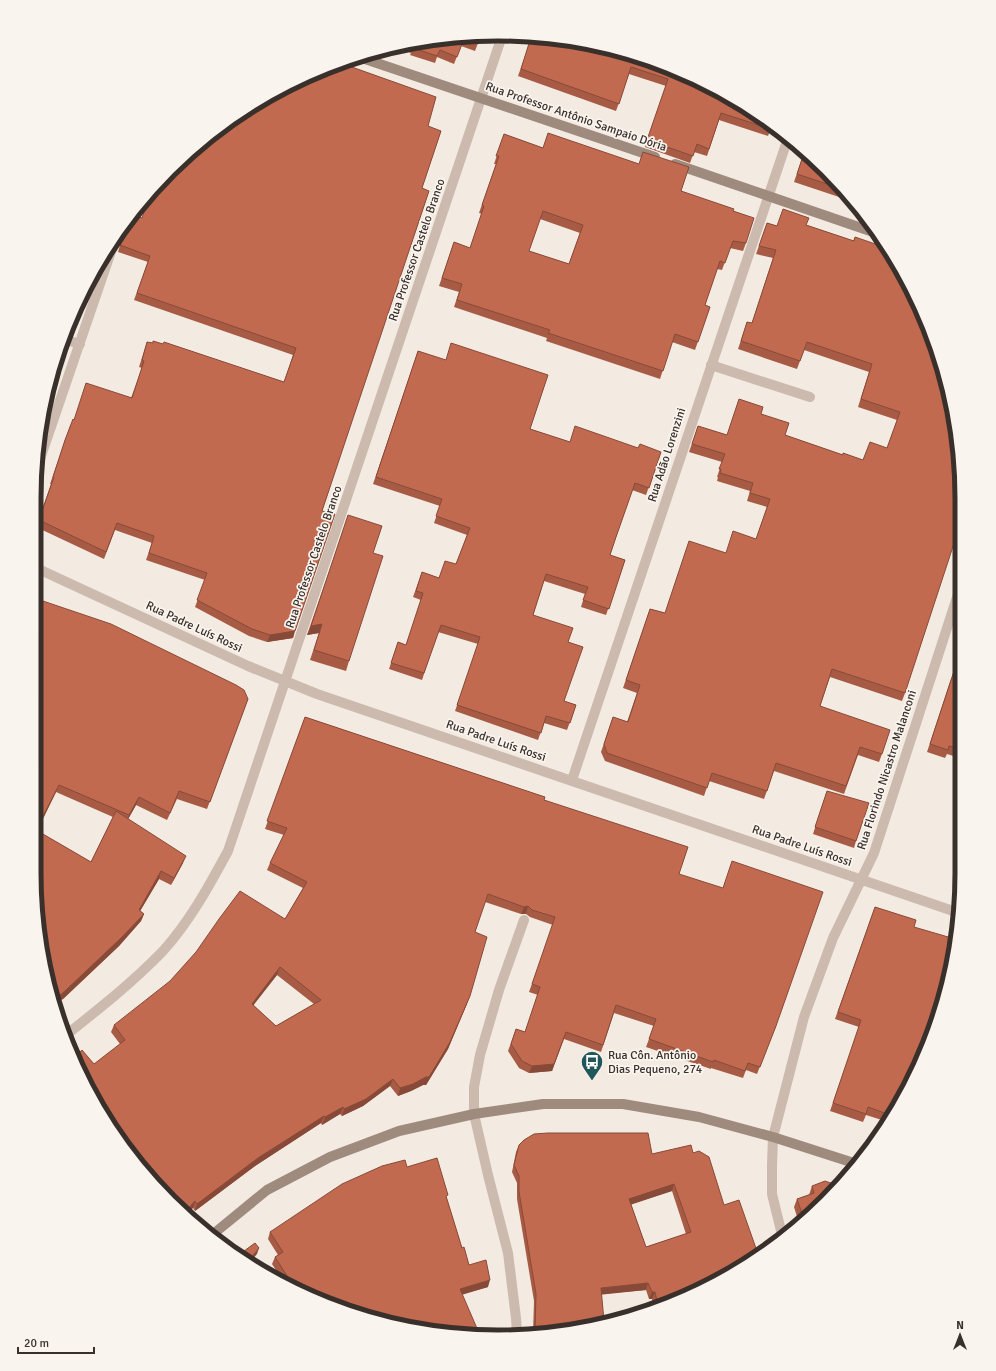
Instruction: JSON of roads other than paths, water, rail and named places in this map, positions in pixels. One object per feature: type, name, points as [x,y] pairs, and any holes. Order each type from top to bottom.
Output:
[{"type":"street","name":"Rua Professor Castelo Branco","points":[[70,1032],[110,1000],[163,950],[197,905],[228,851],[500,41]]},
{"type":"street","name":"Rua Professor Antônio Sampaio Dória","points":[[369,60],[868,230]]},
{"type":"street","name":"Rua Adão Lorenzini","points":[[572,780],[786,143]]},
{"type":"street","points":[[44,447],[109,258]]},
{"type":"street","points":[[69,341],[80,344]]},
{"type":"street","points":[[711,365],[810,397]]},
{"type":"street","name":"Rua Padre Luís Rossi","points":[[41,570],[248,666],[324,697],[953,911]]},
{"type":"street","name":"Rua Florindo Nicastro Malanconi","points":[[781,1232],[772,1194],[773,1137],[804,1017],[833,938],[874,853],[955,603]]},
{"type":"street","points":[[517,1329],[508,1253],[474,1114],[474,1087],[480,1055],[499,990],[524,920]]},
{"type":"street","points":[[215,1232],[267,1190],[330,1157],[399,1131],[474,1114],[543,1104],[623,1104],[699,1117],[773,1137],[852,1162]]},
{"type":"place","name":"Rua Côn. Antônio Dias Pequeno, 274","points":[[592,1082]]}]
